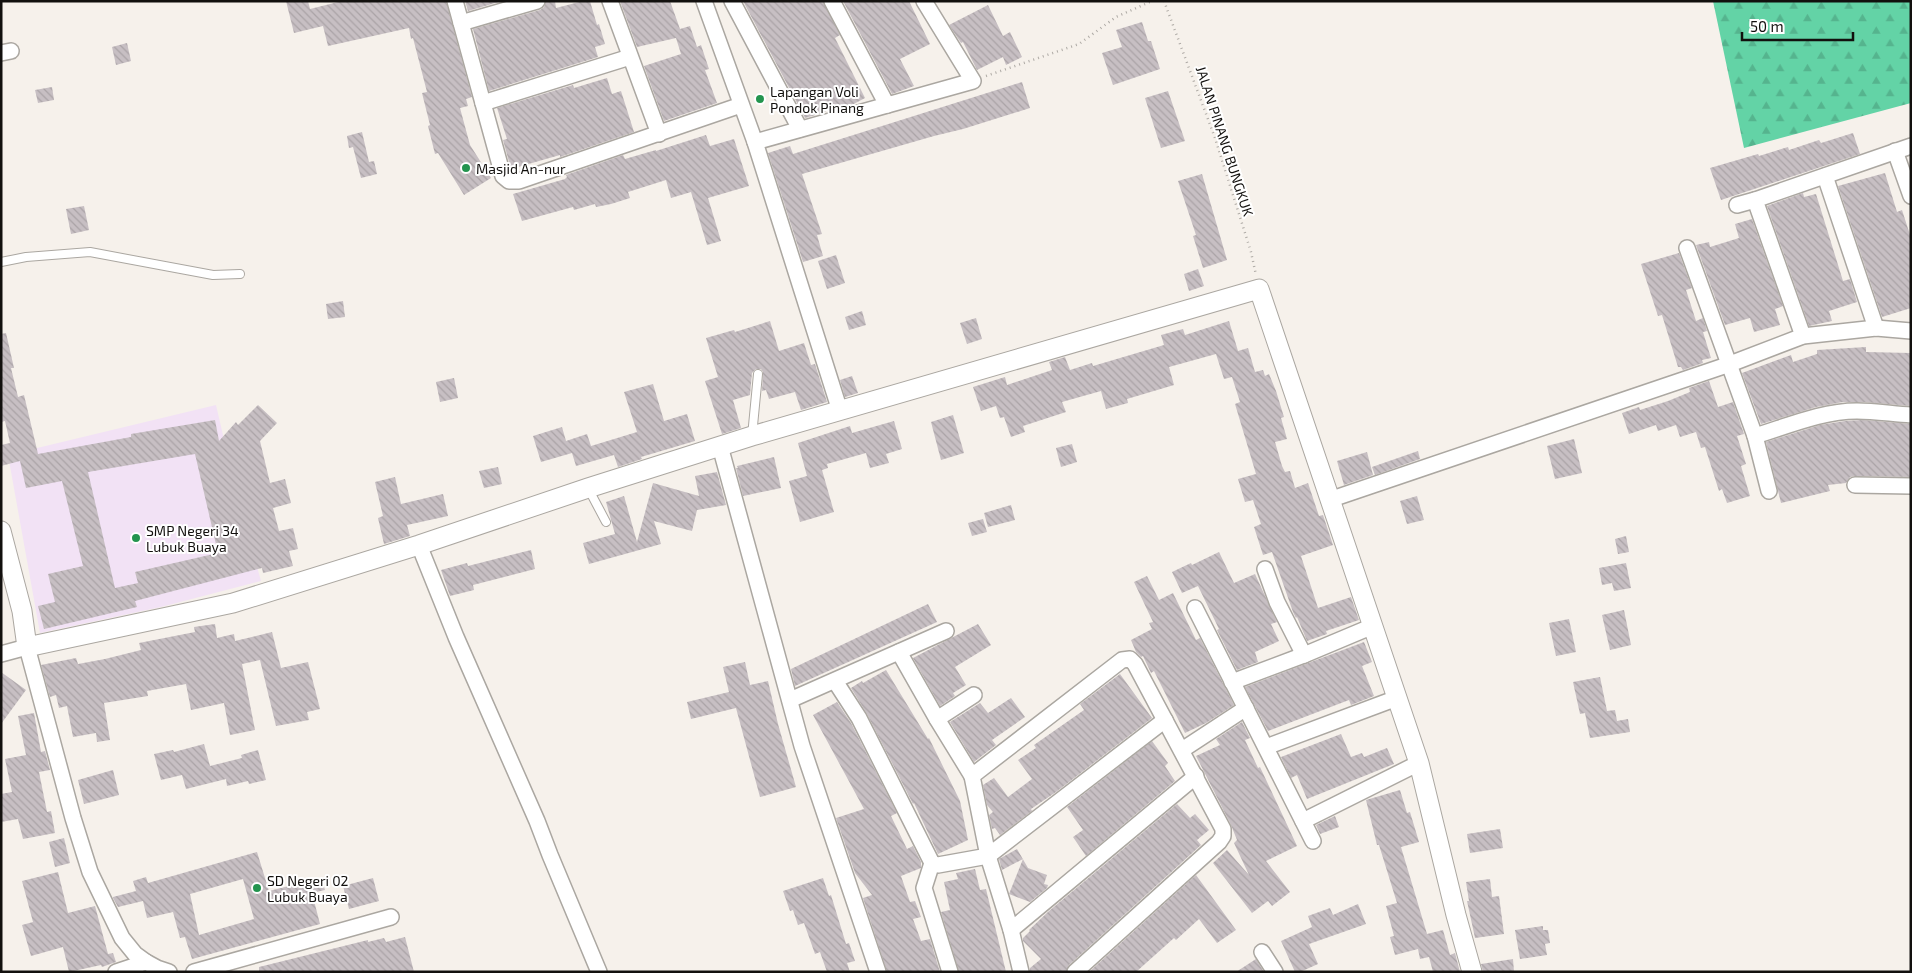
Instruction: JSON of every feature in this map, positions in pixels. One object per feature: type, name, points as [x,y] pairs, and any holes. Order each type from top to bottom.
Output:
[{"type":"street","points":[[455,1],[503,176],[509,181],[519,181],[741,104]]},
{"type":"street","points":[[461,24],[537,1]]},
{"type":"street","points":[[610,1],[659,134]]},
{"type":"street","points":[[704,1],[755,142],[840,411]]},
{"type":"street","points":[[732,1],[800,129]]},
{"type":"street","points":[[832,1],[887,105]]},
{"type":"street","points":[[755,142],[973,81],[924,1]]},
{"type":"street","points":[[483,103],[630,57]]},
{"type":"street","points":[[1737,205],[1911,146]]},
{"type":"street","points":[[1895,151],[1911,196]]},
{"type":"street","points":[[1824,176],[1876,328]]},
{"type":"street","points":[[1754,200],[1803,336]]},
{"type":"street","points":[[1687,248],[1755,436],[1769,491]]},
{"type":"street","points":[[1,654],[233,603],[419,545],[588,488],[752,436],[1259,289],[1419,763],[1472,972]]},
{"type":"street","points":[[1329,500],[1730,364],[1803,336],[1876,328],[1911,331]]},
{"type":"street","points":[[1755,436],[1840,412],[1857,411],[1911,415]]},
{"type":"street","points":[[720,446],[802,746],[878,972]]},
{"type":"street","points":[[1855,484],[1911,486]]},
{"type":"street","points":[[1,531],[22,611],[27,647],[90,872],[122,938],[135,954],[146,962],[169,972]]},
{"type":"street","points":[[419,545],[456,637],[538,821],[550,855],[599,972]]},
{"type":"street","points":[[1265,570],[1277,602],[1304,656]]},
{"type":"street","points":[[1195,608],[1313,841]]},
{"type":"street","points":[[1232,682],[1304,656],[1373,626]]},
{"type":"street","points":[[790,700],[946,631]]},
{"type":"street","points":[[899,652],[937,720],[972,776],[988,856],[1011,930],[1021,972]]},
{"type":"street","points":[[972,776],[1122,660],[1130,659],[1135,664],[1196,776],[1223,829],[1223,836],[1219,842],[1075,972]]},
{"type":"street","points":[[834,681],[859,718],[932,863],[924,888],[950,972]]},
{"type":"street","points":[[937,720],[974,695]]},
{"type":"street","points":[[1266,747],[1397,698]]},
{"type":"street","points":[[1182,750],[1246,708]]},
{"type":"street","points":[[932,863],[938,865],[988,856],[1165,720]]},
{"type":"street","points":[[1303,821],[1419,763]]},
{"type":"street","points":[[1011,930],[1196,776]]},
{"type":"street","points":[[194,972],[391,918]]},
{"type":"street","points":[[1262,952],[1275,972]]},
{"type":"street","points":[[116,972],[146,962]]},
{"type":"lane","points":[[1,262],[26,257],[90,252],[213,276],[240,274]]},
{"type":"lane","points":[[752,436],[758,374]]},
{"type":"lane","points":[[588,488],[606,522]]},
{"type":"path","points":[[973,81],[1079,44],[1116,17],[1152,1]]},
{"type":"path","name":"JALAN PINANG BUNGKUK","points":[[1164,1],[1215,138],[1251,252],[1259,289]]},
{"type":"shaded area","name":"SMP Negeri 34 Lubuk Buaya","points":[[216,405],[237,495],[261,581],[161,607],[40,633],[8,455]]},
{"type":"green space","points":[[1713,1],[1911,1],[1911,103],[1744,148]]},
{"type":"building","points":[[286,1],[308,1],[310,9],[342,1],[446,1],[472,97],[466,99],[468,106],[460,108],[470,145],[491,178],[464,195],[438,153],[435,154],[422,93],[427,92],[409,28],[328,46],[323,26],[294,33]]},
{"type":"building","points":[[465,1],[502,1],[468,11]]},
{"type":"building","points":[[546,1],[555,1],[556,8],[590,1],[605,44],[595,47],[598,57],[489,91],[473,29],[540,10],[544,7]]},
{"type":"building","points":[[620,1],[670,1],[680,29],[690,26],[697,47],[701,45],[709,69],[705,70],[717,103],[664,121],[644,66],[681,54],[676,38],[637,47]]},
{"type":"building","points":[[743,1],[823,1],[840,35],[835,38],[865,98],[850,106],[836,110],[835,107],[805,118]]},
{"type":"building","points":[[843,1],[909,1],[930,44],[900,59],[914,86],[892,94]]},
{"type":"building","points":[[988,5],[1003,36],[1010,32],[1022,57],[1006,65],[1003,57],[977,70],[963,42],[961,43],[949,25]]},
{"type":"building","points":[[1142,22],[1148,41],[1151,41],[1160,69],[1113,85],[1102,53],[1122,47],[1116,30]]},
{"type":"building","points":[[127,43],[131,61],[116,65],[112,47]]},
{"type":"building","points":[[607,78],[612,94],[621,91],[634,132],[560,157],[560,155],[511,169],[503,140],[507,139],[497,108],[573,85],[574,88]]},
{"type":"building","points":[[1022,82],[1030,108],[963,129],[802,174],[822,234],[817,235],[823,256],[803,262],[768,153],[790,146],[793,154]]},
{"type":"building","points":[[52,87],[54,100],[38,103],[35,90]]},
{"type":"building","points":[[1168,91],[1185,141],[1161,148],[1145,98]]},
{"type":"building","points":[[362,132],[369,162],[374,161],[377,174],[361,178],[353,147],[349,148],[347,136]]},
{"type":"building","points":[[1853,133],[1860,154],[1721,200],[1710,168],[1758,154],[1759,156],[1788,147],[1789,150],[1819,140],[1821,143]]},
{"type":"building","points":[[706,135],[710,146],[734,139],[749,186],[708,198],[721,241],[707,245],[691,192],[671,198],[666,180],[628,192],[630,198],[611,204],[596,207],[595,204],[574,210],[573,207],[522,221],[513,194],[565,179],[566,175],[623,155],[625,159]]},
{"type":"building","points":[[1885,173],[1897,212],[1902,210],[1911,238],[1911,308],[1882,317],[1838,186]]},
{"type":"building","points":[[1202,174],[1227,260],[1203,268],[1193,236],[1196,235],[1178,181]]},
{"type":"building","points":[[1803,193],[1804,197],[1816,194],[1843,281],[1850,279],[1857,302],[1829,311],[1832,321],[1809,326],[1767,206]]},
{"type":"building","points":[[84,206],[89,230],[71,234],[66,209]]},
{"type":"building","points":[[1752,219],[1783,306],[1775,309],[1780,325],[1754,332],[1750,318],[1725,325],[1696,245],[1709,242],[1710,247],[1739,238],[1735,224]]},
{"type":"building","points":[[1679,253],[1692,288],[1686,290],[1696,321],[1703,318],[1707,331],[1703,332],[1711,358],[1702,360],[1703,363],[1683,370],[1681,367],[1678,367],[1662,315],[1658,316],[1641,264]]},
{"type":"building","points":[[836,255],[845,283],[827,289],[818,261]]},
{"type":"building","points":[[1198,269],[1204,286],[1189,291],[1184,274]]},
{"type":"building","points":[[343,301],[345,317],[328,319],[326,304]]},
{"type":"building","points":[[862,311],[866,325],[849,330],[845,317]]},
{"type":"building","points":[[976,318],[982,339],[967,344],[960,323]]},
{"type":"building","points":[[770,321],[779,351],[804,343],[811,365],[815,364],[827,402],[801,410],[795,392],[769,399],[766,390],[762,391],[763,372],[761,369],[756,369],[752,373],[750,395],[733,400],[741,428],[722,434],[705,381],[718,377],[706,338],[734,330],[735,332]]},
{"type":"building","points":[[1229,321],[1238,351],[1248,348],[1255,372],[1263,370],[1265,376],[1269,374],[1284,417],[1281,418],[1287,439],[1275,442],[1282,466],[1285,472],[1290,471],[1295,488],[1308,483],[1319,516],[1323,515],[1333,545],[1301,556],[1318,608],[1351,597],[1359,620],[1326,631],[1327,634],[1307,641],[1293,612],[1272,552],[1263,555],[1254,527],[1261,524],[1253,500],[1245,502],[1238,479],[1256,474],[1235,404],[1240,402],[1232,377],[1224,379],[1216,354],[1169,367],[1174,385],[1127,399],[1128,403],[1106,409],[1101,391],[1062,402],[1066,412],[1023,426],[1025,432],[1011,437],[1004,417],[1000,418],[996,406],[981,411],[973,387],[1005,377],[1007,385],[1052,370],[1049,362],[1065,357],[1070,370],[1092,363],[1093,366],[1164,345],[1161,335],[1183,329],[1185,335]]},
{"type":"building","points":[[6,333],[14,368],[11,368],[18,397],[24,395],[38,454],[131,437],[131,434],[215,420],[219,441],[236,422],[238,425],[258,405],[277,423],[260,441],[270,483],[285,479],[291,503],[273,508],[279,531],[293,528],[298,549],[289,551],[293,566],[263,573],[262,568],[135,601],[137,607],[44,629],[38,606],[55,602],[48,574],[83,566],[62,481],[26,488],[20,461],[1,466],[1,445],[10,443],[5,421],[1,422],[1,334]],"holes":[[[195,454],[218,553],[135,572],[138,583],[115,588],[88,472]]]},
{"type":"building","points":[[1866,347],[1866,352],[1911,353],[1911,406],[1843,402],[1816,407],[1761,424],[1742,373],[1791,355],[1793,362],[1817,354],[1817,350]]},
{"type":"building","points":[[852,376],[858,393],[845,397],[840,380]]},
{"type":"building","points":[[454,378],[458,398],[440,402],[436,382]]},
{"type":"building","points":[[1709,381],[1718,407],[1733,402],[1744,434],[1737,436],[1746,464],[1741,466],[1750,496],[1727,503],[1722,489],[1719,491],[1705,447],[1701,448],[1696,432],[1680,437],[1676,425],[1658,431],[1656,425],[1629,434],[1622,413],[1639,407],[1640,410],[1668,401],[1690,392],[1689,388]]},
{"type":"building","points":[[653,384],[664,421],[687,414],[695,441],[641,457],[642,459],[618,467],[614,455],[576,466],[572,453],[541,462],[533,436],[562,427],[566,441],[587,434],[591,446],[637,432],[624,392]]},
{"type":"building","points":[[953,415],[964,453],[941,460],[931,422]]},
{"type":"building","points":[[1863,420],[1911,424],[1911,477],[1850,477],[1846,483],[1828,485],[1830,491],[1781,503],[1766,442],[1820,425]]},
{"type":"building","points":[[894,421],[902,449],[886,454],[889,463],[870,468],[866,453],[827,464],[828,468],[822,470],[834,512],[800,522],[789,481],[807,476],[798,443],[850,426],[852,433]]},
{"type":"building","points":[[1574,439],[1582,473],[1555,479],[1547,446]]},
{"type":"building","points":[[1072,444],[1077,462],[1061,467],[1056,448]]},
{"type":"building","points":[[1418,451],[1420,459],[1375,475],[1372,467]]},
{"type":"building","points":[[1367,452],[1373,475],[1344,485],[1337,461]]},
{"type":"building","points":[[774,457],[781,488],[743,496],[737,466]]},
{"type":"building","points":[[498,467],[502,484],[484,488],[479,471]]},
{"type":"building","points":[[717,472],[726,505],[697,510],[692,531],[654,521],[661,544],[589,564],[583,543],[615,534],[606,502],[624,496],[637,542],[653,483],[699,496],[695,476]]},
{"type":"building","points":[[395,477],[401,504],[443,494],[448,516],[407,525],[410,536],[384,544],[378,518],[383,516],[375,482]]},
{"type":"building","points":[[1417,496],[1424,520],[1407,524],[1400,501]]},
{"type":"building","points":[[1011,505],[1015,520],[988,527],[984,513]]},
{"type":"building","points":[[983,519],[987,532],[972,536],[968,523]]},
{"type":"building","points":[[1626,536],[1629,552],[1618,554],[1615,539]]},
{"type":"building","points":[[531,550],[535,569],[473,585],[474,590],[450,596],[441,570],[467,563],[468,566]]},
{"type":"building","points":[[1219,552],[1234,583],[1255,574],[1277,622],[1271,624],[1279,641],[1255,652],[1258,662],[1237,670],[1198,586],[1182,593],[1172,572]]},
{"type":"building","points":[[1626,563],[1631,588],[1614,591],[1612,583],[1602,585],[1599,568]]},
{"type":"building","points":[[1147,576],[1159,600],[1173,593],[1196,640],[1200,638],[1234,705],[1206,723],[1185,733],[1154,671],[1151,673],[1143,656],[1141,657],[1136,652],[1131,640],[1152,629],[1149,623],[1153,622],[1134,582]]},
{"type":"building","points":[[928,604],[937,622],[795,686],[791,669]]},
{"type":"building","points":[[1624,610],[1631,645],[1610,650],[1602,615]]},
{"type":"building","points":[[1569,619],[1576,652],[1556,656],[1549,623]]},
{"type":"building","points":[[215,624],[217,638],[234,634],[235,641],[272,632],[281,668],[308,662],[320,709],[307,712],[309,720],[276,726],[260,660],[242,664],[255,730],[230,735],[224,703],[191,710],[186,684],[147,691],[148,696],[104,703],[110,740],[97,742],[96,733],[73,737],[67,706],[59,708],[56,695],[50,697],[41,665],[76,658],[78,664],[105,659],[141,650],[139,643],[195,632],[194,627]]},
{"type":"building","points":[[978,624],[991,645],[955,667],[966,685],[953,693],[955,696],[940,706],[913,658]]},
{"type":"building","points":[[1364,642],[1372,662],[1362,666],[1374,696],[1351,705],[1349,700],[1268,731],[1245,687]]},
{"type":"building","points":[[745,662],[750,685],[768,681],[796,787],[760,797],[736,708],[691,719],[687,702],[729,692],[723,667]]},
{"type":"building","points":[[886,670],[929,738],[960,801],[968,840],[938,854],[914,803],[867,714],[851,688]]},
{"type":"building","points":[[1,672],[26,690],[1,724]]},
{"type":"building","points":[[1120,674],[1152,718],[1031,809],[1032,811],[1000,835],[995,828],[992,829],[989,815],[993,812],[987,805],[983,785],[994,778],[1008,797],[1032,779],[1018,760],[1036,748],[1034,745],[1084,710],[1080,704]]},
{"type":"building","points":[[1600,677],[1607,711],[1615,710],[1617,721],[1628,719],[1630,732],[1590,738],[1585,713],[1580,714],[1573,682]]},
{"type":"building","points":[[1011,698],[1025,717],[992,740],[996,745],[974,762],[950,722],[980,703],[988,713]]},
{"type":"building","points":[[837,702],[851,723],[897,813],[891,816],[907,849],[913,846],[921,862],[921,868],[901,876],[910,902],[915,901],[921,917],[913,919],[921,941],[930,939],[940,972],[887,972],[863,898],[872,895],[855,873],[836,818],[864,809],[813,715]]},
{"type":"building","points":[[34,713],[41,752],[45,751],[50,770],[39,772],[47,812],[51,811],[55,833],[23,839],[18,819],[1,822],[1,794],[12,792],[5,759],[26,755],[18,716]]},
{"type":"building","points":[[1242,722],[1250,738],[1245,740],[1258,768],[1260,767],[1297,846],[1266,861],[1290,892],[1272,906],[1268,901],[1252,913],[1213,863],[1227,850],[1249,875],[1234,843],[1237,840],[1231,825],[1196,756],[1220,745],[1216,739]]},
{"type":"building","points":[[1341,734],[1351,757],[1362,753],[1364,757],[1387,748],[1394,764],[1307,799],[1297,775],[1291,778],[1281,757]]},
{"type":"building","points":[[1152,741],[1168,763],[1165,766],[1175,781],[1086,856],[1073,837],[1083,830],[1067,807]]},
{"type":"building","points":[[204,744],[210,766],[242,758],[241,755],[258,750],[266,780],[249,784],[248,781],[227,786],[226,779],[186,789],[182,775],[161,780],[154,754],[173,750],[174,752]]},
{"type":"building","points":[[113,770],[119,795],[84,804],[78,780]]},
{"type":"building","points":[[1400,790],[1407,813],[1410,812],[1419,842],[1401,847],[1427,934],[1443,930],[1450,955],[1455,953],[1460,972],[1433,972],[1429,957],[1420,959],[1418,949],[1395,955],[1390,937],[1394,936],[1386,906],[1397,903],[1379,845],[1377,845],[1366,800]]},
{"type":"building","points":[[1177,804],[1190,818],[1195,814],[1209,830],[1197,840],[1201,845],[1069,965],[1066,972],[1030,972],[1030,968],[1041,959],[1023,941],[1029,930],[1049,911]]},
{"type":"building","points":[[1335,816],[1339,827],[1320,834],[1316,825]]},
{"type":"building","points":[[1500,829],[1503,848],[1470,853],[1467,834]]},
{"type":"building","points":[[64,838],[70,863],[55,867],[49,842]]},
{"type":"building","points":[[1017,849],[1023,859],[1002,870],[999,859]]},
{"type":"building","points":[[257,852],[269,891],[321,878],[325,890],[312,893],[320,924],[192,959],[185,937],[180,938],[173,912],[147,918],[143,901],[118,907],[113,898],[136,891],[133,881],[146,877],[148,883]],"holes":[[[243,879],[254,919],[199,935],[190,894]]]},
{"type":"building","points":[[1023,859],[1028,868],[1047,875],[1044,884],[1048,885],[1047,888],[1030,902],[1009,894]]},
{"type":"building","points":[[975,869],[980,890],[986,889],[1006,972],[959,972],[941,912],[950,910],[944,882],[958,879],[956,873]]},
{"type":"building","points":[[58,872],[68,913],[95,906],[108,954],[113,953],[116,962],[102,967],[101,965],[69,972],[63,947],[31,956],[22,925],[33,922],[22,881]]},
{"type":"building","points":[[1196,875],[1236,930],[1217,943],[1199,919],[1176,940],[1174,938],[1136,972],[1089,972]]},
{"type":"building","points":[[373,878],[379,901],[349,909],[343,886]]},
{"type":"building","points":[[823,878],[829,896],[831,895],[846,944],[849,943],[855,961],[847,963],[850,972],[827,972],[820,952],[815,954],[804,923],[798,925],[793,910],[790,911],[783,891]]},
{"type":"building","points":[[1490,879],[1492,897],[1499,896],[1504,934],[1475,938],[1467,901],[1469,901],[1466,882]]},
{"type":"building","points":[[1358,904],[1366,924],[1309,944],[1318,964],[1300,972],[1295,972],[1281,941],[1312,927],[1308,916],[1330,908],[1333,915]]},
{"type":"building","points":[[1543,926],[1543,930],[1548,930],[1550,943],[1545,944],[1547,955],[1520,959],[1515,930]]},
{"type":"building","points":[[405,937],[414,972],[259,972],[259,967],[368,940],[368,942],[384,938],[386,942]]},
{"type":"building","points":[[1256,959],[1264,972],[1236,972]]},
{"type":"building","points":[[1513,959],[1514,972],[1483,972],[1481,964]]},
{"type":"place","name":"Lapangan Voli Pondok Pinang","points":[[760,99]]},
{"type":"place","name":"Masjid An-nur","points":[[466,168]]},
{"type":"place","name":"SMP Negeri 34 Lubuk Buaya","points":[[136,538]]},
{"type":"place","name":"SD Negeri 02 Lubuk Buaya","points":[[257,888]]}]
